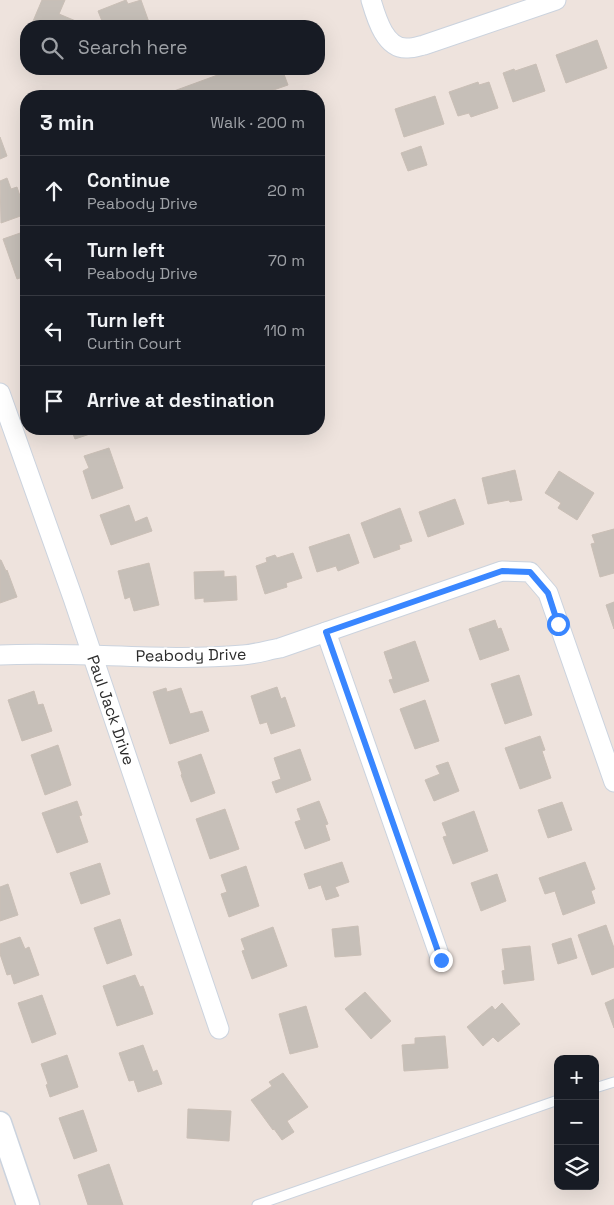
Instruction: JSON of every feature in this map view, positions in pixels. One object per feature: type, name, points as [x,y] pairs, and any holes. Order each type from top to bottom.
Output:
[{"type":"street","points":[[371,0],[378,24],[391,42],[406,48],[434,42],[556,0]]},
{"type":"street","name":"Paul Jack Drive","points":[[0,393],[219,1029]]},
{"type":"street","name":"Peabody Drive","points":[[0,655],[185,657],[244,655],[280,648],[502,571],[530,572],[548,593],[614,782]]},
{"type":"street","points":[[326,632],[441,960]]},
{"type":"street","points":[[0,1123],[28,1205]]},
{"type":"lane","points":[[599,1087],[614,1082]]},
{"type":"lane","points":[[257,1205],[554,1101]]},
{"type":"building","points":[[42,0],[65,0],[59,14],[73,20],[34,20]]},
{"type":"building","points":[[126,0],[128,4],[141,0],[148,20],[102,20],[98,11]]},
{"type":"building","points":[[597,40],[607,68],[566,83],[556,55]]},
{"type":"building","points":[[536,64],[545,91],[513,102],[503,73]]},
{"type":"building","points":[[218,75],[284,75],[288,85],[273,90],[177,90]]},
{"type":"building","points":[[478,82],[479,85],[489,82],[498,108],[471,117],[469,113],[458,116],[449,92]]},
{"type":"building","points":[[435,96],[444,124],[404,137],[395,109]]},
{"type":"building","points":[[0,137],[7,156],[0,159]]},
{"type":"building","points":[[421,146],[427,165],[408,171],[401,153]]},
{"type":"building","points":[[7,178],[11,189],[17,187],[20,196],[20,216],[1,223],[0,181]]},
{"type":"building","points":[[20,233],[20,278],[17,279],[3,239]]},
{"type":"building","points":[[73,435],[87,435],[75,439]]},
{"type":"building","points":[[109,448],[123,488],[92,499],[83,471],[89,468],[84,456]]},
{"type":"building","points":[[515,470],[522,500],[510,502],[509,500],[488,504],[482,478]]},
{"type":"building","points":[[559,471],[594,493],[577,520],[558,508],[561,503],[545,493]]},
{"type":"building","points":[[455,499],[464,524],[428,537],[419,512]]},
{"type":"building","points":[[129,505],[135,522],[147,517],[152,531],[111,545],[100,515]]},
{"type":"building","points":[[400,508],[412,541],[399,545],[400,549],[374,558],[361,523]]},
{"type":"building","points":[[614,529],[614,573],[600,577],[591,544],[595,543],[592,535]]},
{"type":"building","points":[[349,534],[359,563],[338,571],[336,566],[317,572],[309,547]]},
{"type":"building","points":[[293,553],[302,578],[286,583],[287,587],[265,594],[256,566],[267,562],[266,558],[275,555],[277,558]]},
{"type":"building","points":[[0,560],[7,570],[17,597],[0,603]]},
{"type":"building","points":[[149,563],[159,605],[134,611],[130,597],[125,599],[118,571]]},
{"type":"building","points":[[224,571],[224,577],[236,576],[237,600],[204,602],[204,598],[195,599],[194,572]]},
{"type":"building","points":[[614,602],[614,629],[606,605]]},
{"type":"building","points":[[495,620],[498,629],[501,628],[509,650],[480,660],[469,629]]},
{"type":"building","points":[[415,641],[429,681],[394,693],[389,680],[393,679],[384,652]]},
{"type":"building","points":[[519,675],[532,715],[505,724],[491,684]]},
{"type":"building","points":[[277,687],[281,699],[285,697],[295,726],[271,734],[267,722],[260,724],[251,696]]},
{"type":"building","points":[[166,688],[167,692],[181,688],[190,714],[202,711],[209,731],[170,744],[153,692]]},
{"type":"building","points":[[34,691],[38,705],[43,704],[52,731],[22,741],[8,700]]},
{"type":"building","points":[[425,700],[439,741],[415,749],[400,709]]},
{"type":"building","points":[[540,736],[545,750],[542,751],[551,778],[520,789],[505,748]]},
{"type":"building","points":[[58,745],[71,785],[45,795],[31,755]]},
{"type":"building","points":[[300,749],[311,780],[276,793],[272,782],[281,779],[274,758]]},
{"type":"building","points":[[201,754],[215,793],[191,802],[178,762]]},
{"type":"building","points":[[448,762],[459,791],[434,801],[425,780],[440,774],[436,766]]},
{"type":"building","points":[[77,801],[82,815],[79,816],[88,842],[57,853],[42,813]]},
{"type":"building","points":[[319,801],[328,824],[325,825],[330,840],[305,849],[295,822],[301,820],[297,809]]},
{"type":"building","points":[[562,802],[572,830],[548,838],[538,810]]},
{"type":"building","points":[[225,809],[239,849],[210,859],[196,819]]},
{"type":"building","points":[[474,811],[488,851],[453,864],[443,837],[447,836],[442,823]]},
{"type":"building","points":[[342,862],[349,882],[335,887],[339,896],[326,900],[321,885],[309,889],[304,874]]},
{"type":"building","points":[[585,862],[595,889],[591,891],[595,903],[563,915],[555,891],[545,894],[539,878]]},
{"type":"building","points":[[100,863],[110,894],[81,904],[70,873]]},
{"type":"building","points":[[246,866],[259,906],[229,917],[221,894],[227,892],[221,875]]},
{"type":"building","points":[[497,874],[506,901],[481,911],[471,883]]},
{"type":"building","points":[[8,884],[18,915],[0,921],[0,887]]},
{"type":"building","points":[[120,919],[132,955],[107,964],[94,928]]},
{"type":"building","points":[[606,925],[614,948],[614,967],[592,975],[578,935]]},
{"type":"building","points":[[358,926],[361,955],[335,957],[332,929]]},
{"type":"building","points":[[273,927],[287,966],[252,979],[242,951],[245,950],[241,939]]},
{"type":"building","points":[[20,937],[25,949],[29,947],[39,975],[14,984],[11,974],[7,975],[0,954],[0,944]]},
{"type":"building","points":[[571,938],[577,958],[558,964],[552,944]]},
{"type":"building","points":[[530,946],[534,980],[504,984],[502,971],[505,970],[502,949]]},
{"type":"building","points":[[135,975],[140,987],[143,986],[153,1014],[117,1026],[103,986]]},
{"type":"building","points":[[365,992],[391,1021],[371,1039],[345,1009]]},
{"type":"building","points":[[42,995],[56,1034],[32,1043],[18,1003]]},
{"type":"building","points":[[614,999],[614,1028],[605,1003]]},
{"type":"building","points":[[502,1003],[520,1024],[498,1042],[493,1037],[483,1046],[467,1027],[492,1006],[495,1010]]},
{"type":"building","points":[[306,1006],[318,1047],[290,1054],[279,1014]]},
{"type":"building","points":[[445,1036],[448,1068],[404,1071],[402,1045],[415,1044],[415,1038]]},
{"type":"building","points":[[143,1045],[153,1072],[157,1070],[162,1084],[138,1092],[134,1080],[129,1081],[119,1053]]},
{"type":"building","points":[[67,1055],[78,1087],[50,1097],[41,1064]]},
{"type":"building","points":[[283,1073],[308,1107],[287,1121],[294,1132],[282,1140],[251,1100],[272,1086],[269,1082]]},
{"type":"building","points":[[188,1109],[231,1111],[229,1141],[187,1138]]},
{"type":"building","points":[[83,1110],[97,1151],[74,1159],[59,1118]]},
{"type":"building","points":[[109,1164],[123,1205],[88,1205],[78,1175]]},
{"type":"route","points":[[441,960],[326,632],[502,571],[530,572],[548,593],[558,624]]}]
